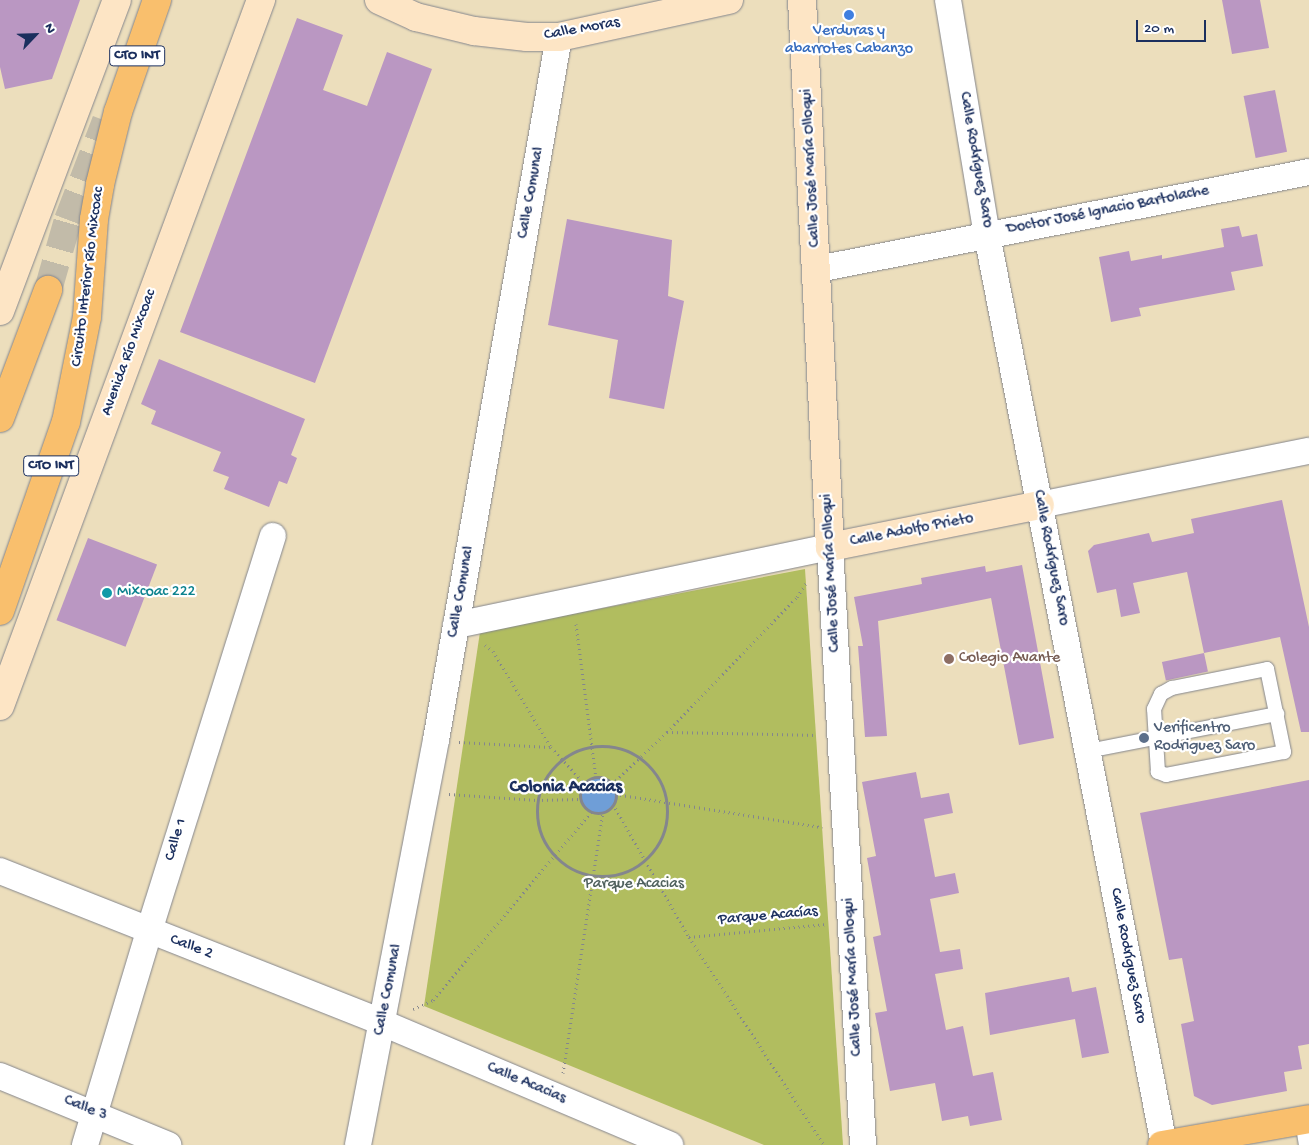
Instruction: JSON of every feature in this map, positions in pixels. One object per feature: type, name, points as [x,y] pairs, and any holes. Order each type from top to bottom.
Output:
[{"type":"main road","name":"Circuito Interior Río Mixcoac","points":[[0,611],[66,422],[87,316],[94,219],[100,184],[118,112],[157,0]]},
{"type":"main road","points":[[0,418],[48,290]]},
{"type":"main road","points":[[1163,1145],[1306,1128]]},
{"type":"street","name":"CTO INT","points":[[0,311],[117,0]]},
{"type":"street","name":"Avenida Río Mixcoac","points":[[0,706],[261,0]]},
{"type":"street","name":"Calle Moras","points":[[379,0],[416,17],[474,31],[527,37],[559,37],[729,0]]},
{"type":"street","name":"Calle José María Olloqui","points":[[802,0],[818,269],[830,547],[863,1145]]},
{"type":"street","name":"Calle Rodríguez Saro","points":[[948,0],[988,235],[1163,1145]]},
{"type":"street","name":"Calle Comunal","points":[[358,1145],[436,740],[559,37]]},
{"type":"street","name":"Doctor José Ignacio Bartolache","points":[[818,269],[1309,172]]},
{"type":"street","name":"Calle Adolfo Prieto","points":[[456,625],[573,598],[1309,451]]},
{"type":"street","name":"Calle 1","points":[[85,1145],[148,931],[273,536]]},
{"type":"street","name":"Calle 2","points":[[0,871],[382,1023]]},
{"type":"street","name":"Calle Acacias","points":[[382,1023],[670,1145]]},
{"type":"street","name":"Calle 3","points":[[0,1076],[95,1113],[168,1145]]},
{"type":"lane","points":[[1267,669],[1284,752],[1166,776],[1156,768],[1155,738],[1154,709],[1157,698],[1172,688],[1267,669]]},
{"type":"lane","points":[[1088,751],[1277,714]]},
{"type":"path","points":[[612,784],[667,732],[797,597],[830,547]]},
{"type":"path","points":[[573,598],[589,746],[596,777]]},
{"type":"path","points":[[456,625],[493,651],[551,747],[584,783]]},
{"type":"path","points":[[667,732],[840,736]]},
{"type":"path","points":[[436,740],[551,747]]},
{"type":"path","points":[[607,745],[640,758],[654,771],[668,802],[662,834],[647,859],[631,870],[612,876],[593,876],[572,870],[554,856],[543,840],[537,821],[536,800],[550,770],[562,758],[589,746],[607,745]]},
{"type":"path","points":[[584,783],[596,777]]},
{"type":"path","points":[[559,1098],[603,812],[613,804],[616,794],[612,784],[596,777]]},
{"type":"path","points":[[581,799],[584,783]]},
{"type":"path","points":[[426,792],[536,800],[581,799],[592,811],[603,812]]},
{"type":"path","points":[[616,794],[845,830]]},
{"type":"path","points":[[613,804],[647,859],[689,937],[824,1145]]},
{"type":"path","points":[[382,1023],[433,1000],[592,811]]},
{"type":"path","name":"Parque Acacías","points":[[689,937],[831,923]]},
{"type":"green space","name":"Parque Acacias","points":[[805,569],[843,1145],[764,1145],[424,1006],[480,632]]},
{"type":"water","points":[[598,777],[610,783],[616,795],[610,807],[598,813],[586,807],[580,795],[586,783]]},
{"type":"building","points":[[0,0],[80,0],[52,79],[5,89],[0,67]]},
{"type":"building","points":[[1222,0],[1260,0],[1269,48],[1232,54]]},
{"type":"building","points":[[297,18],[343,35],[323,90],[367,106],[387,52],[432,69],[315,383],[180,332]]},
{"type":"building","points":[[1275,90],[1287,152],[1256,158],[1244,96]]},
{"type":"building","points":[[567,219],[672,240],[668,296],[684,301],[664,409],[609,398],[618,340],[548,325]]},
{"type":"building","points":[[1239,226],[1242,237],[1257,234],[1263,266],[1231,272],[1235,290],[1139,308],[1141,316],[1111,322],[1099,257],[1129,251],[1131,261],[1162,255],[1162,259],[1224,247],[1221,229]]},
{"type":"building","points":[[159,359],[305,419],[291,455],[297,458],[287,484],[279,481],[269,507],[224,489],[229,477],[213,471],[221,452],[151,424],[156,411],[141,404]]},
{"type":"building","points":[[1282,500],[1309,627],[1309,732],[1301,732],[1280,637],[1204,653],[1187,572],[1133,583],[1140,613],[1121,617],[1116,589],[1097,593],[1088,551],[1094,545],[1149,533],[1152,542],[1194,533],[1191,519]]},
{"type":"building","name":"Mixcoac 222","points":[[88,538],[157,565],[126,647],[56,620]]},
{"type":"building","points":[[1022,565],[1054,738],[1019,745],[991,598],[878,621],[887,736],[865,737],[858,646],[863,646],[854,597],[922,584],[921,578],[985,566],[986,572]]},
{"type":"building","points":[[1204,653],[1208,672],[1166,681],[1162,662]]},
{"type":"building","points":[[916,772],[921,798],[949,793],[953,813],[924,819],[935,877],[955,873],[959,893],[930,899],[940,952],[960,949],[963,969],[935,974],[946,1030],[963,1026],[973,1076],[993,1072],[1002,1120],[970,1126],[968,1116],[942,1121],[935,1083],[890,1091],[875,1013],[887,1011],[873,937],[881,935],[867,858],[876,856],[862,782]]},
{"type":"building","points":[[1309,780],[1309,1044],[1298,1046],[1302,1069],[1284,1072],[1287,1091],[1212,1105],[1194,1096],[1181,1024],[1194,1021],[1182,958],[1169,960],[1140,813]]},
{"type":"building","points":[[1069,977],[1072,992],[1096,987],[1109,1053],[1082,1058],[1075,1019],[990,1035],[985,993]]},
{"type":"tunnel","points":[[48,290],[68,220],[106,121]]},
{"type":"place","name":"Verduras y abarrotes Cabanzo","points":[[849,15]]},
{"type":"place","name":"Mixcoac 222","points":[[107,593]]},
{"type":"place","name":"Colegio Avante","points":[[949,659]]},
{"type":"place","name":"Verificentro Rodriguez Saro","points":[[1144,738]]},
{"type":"district","name":"Colonia Acacias","points":[[566,788]]}]
